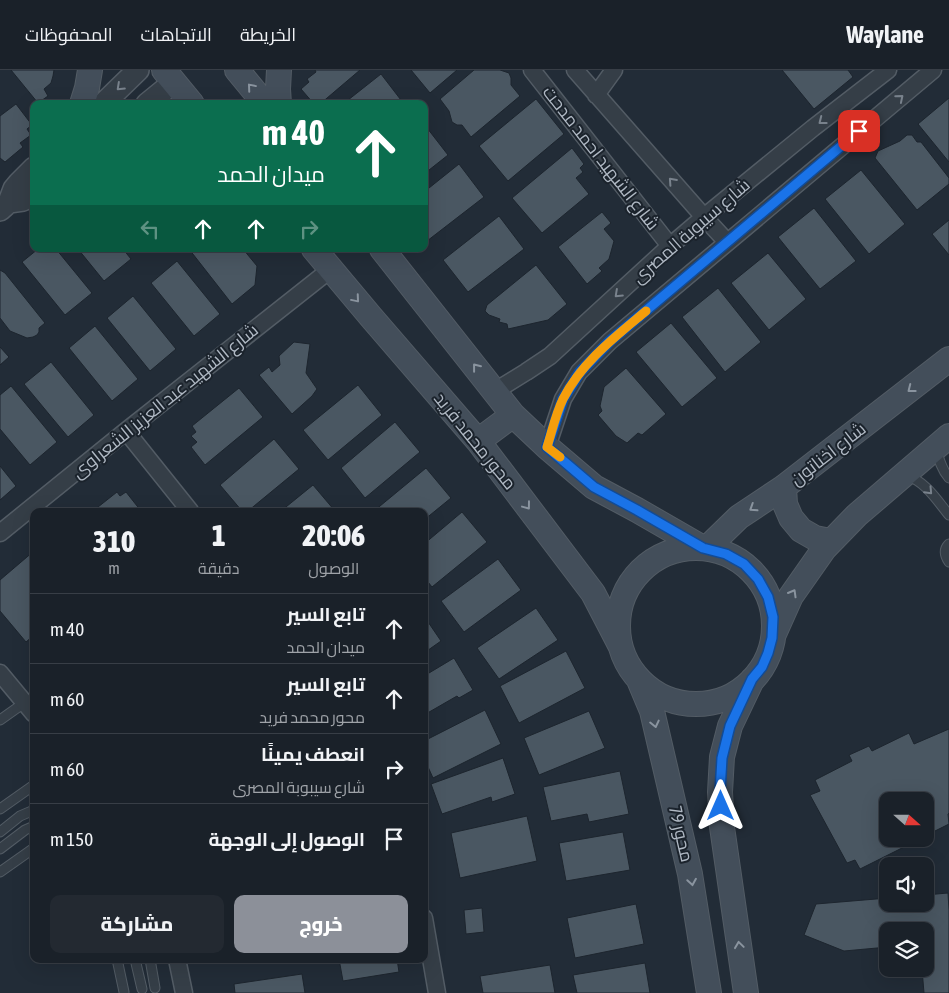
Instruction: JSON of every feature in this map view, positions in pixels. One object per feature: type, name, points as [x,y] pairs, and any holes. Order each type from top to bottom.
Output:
[{"type":"main road","points":[[83,100],[90,70]]},
{"type":"main road","points":[[237,70],[262,100]]},
{"type":"main road","points":[[279,70],[279,100]]},
{"type":"main road","points":[[169,76],[189,100]]},
{"type":"main road","name":"محور محمد فريد","points":[[317,252],[478,441],[593,592],[620,645]]},
{"type":"main road","points":[[384,252],[513,415],[547,447],[594,487],[705,548],[726,554],[744,564],[758,579],[768,597],[773,617],[772,638]]},
{"type":"main road","name":"شارع اخناتون","points":[[705,548],[739,517],[784,487],[949,359]]},
{"type":"main road","points":[[478,441],[513,415]]},
{"type":"main road","points":[[705,548],[682,549],[662,556],[644,567],[630,583],[621,602],[618,623],[620,645],[627,663],[638,678],[654,692],[667,698],[695,704],[716,701],[735,693],[752,679],[762,667],[772,638],[791,596],[830,541],[903,474],[942,442]]},
{"type":"main road","points":[[784,487],[785,504],[791,518],[801,530],[815,538],[830,541]]},
{"type":"main road","name":"محور 79","points":[[638,678],[652,711],[690,874],[709,993]]},
{"type":"main road","points":[[746,993],[722,827],[720,792],[722,758],[730,726],[752,679]]},
{"type":"street","points":[[106,100],[138,70]]},
{"type":"street","name":"شارع الشهيد احمد مدحت","points":[[532,70],[670,246]]},
{"type":"street","name":"شارع الشهيد احمد مدحت","points":[[575,70],[727,242]]},
{"type":"street","points":[[596,94],[614,70]]},
{"type":"street","name":"شارع سيبوبة المصرى","points":[[494,390],[550,356],[704,217],[888,70]]},
{"type":"street","name":"شارع سيبوبة المصرى","points":[[547,447],[563,399],[580,372],[610,341],[933,70]]},
{"type":"street","points":[[149,100],[169,76]]},
{"type":"street","points":[[4,206],[14,189],[30,172]]},
{"type":"street","points":[[4,206],[30,196]]},
{"type":"street","name":"شارع الشهيد عبد العزيز الشعراوى","points":[[31,508],[331,269]]},
{"type":"street","points":[[126,431],[188,508]]},
{"type":"street","name":"شارع الشهيد عبد العزيز الشعراوى","points":[[0,533],[30,509]]},
{"type":"street","points":[[0,673],[29,708]]},
{"type":"street","points":[[428,941],[437,993]]},
{"type":"street","points":[[178,963],[184,993]]},
{"type":"lane","points":[[942,442],[940,465],[949,478]]},
{"type":"lane","points":[[903,474],[921,482],[929,489],[949,515]]},
{"type":"lane","points":[[949,544],[945,551],[949,562]]},
{"type":"lane","points":[[0,720],[29,708]]},
{"type":"lane","points":[[0,810],[30,788]]},
{"type":"lane","points":[[0,832],[20,816],[30,812]]},
{"type":"lane","points":[[0,849],[30,828]]},
{"type":"lane","points":[[0,872],[30,851]]},
{"type":"lane","points":[[118,963],[124,992]]},
{"type":"lane","points":[[136,963],[142,990]]},
{"type":"lane","points":[[151,963],[155,988]]},
{"type":"building","points":[[11,70],[54,70],[51,83],[44,89],[48,96],[42,100],[36,100]]},
{"type":"building","points":[[315,70],[360,70],[325,100],[311,100],[301,89],[309,82],[307,79],[316,72]]},
{"type":"building","points":[[411,70],[457,70],[430,93]]},
{"type":"building","points":[[474,70],[500,70],[509,73],[511,85],[520,96],[471,137],[462,125],[452,122],[449,111],[440,99]]},
{"type":"building","points":[[782,70],[848,70],[853,77],[814,109]]},
{"type":"building","points":[[381,74],[401,100],[348,100]]},
{"type":"building","points":[[949,98],[949,162],[918,124]]},
{"type":"building","points":[[536,99],[564,134],[508,181],[479,146]]},
{"type":"building","points":[[16,104],[30,122],[30,127],[27,129],[30,136],[20,143],[23,147],[5,162],[0,158],[0,116]]},
{"type":"building","points":[[428,129],[448,155],[428,171]]},
{"type":"building","points":[[907,135],[912,135],[917,142],[921,142],[949,178],[949,184],[917,210],[875,158],[878,151],[900,141]]},
{"type":"building","points":[[572,148],[584,164],[580,168],[583,172],[576,178],[589,194],[542,233],[512,198]]},
{"type":"building","points":[[459,164],[484,197],[428,240],[428,189]]},
{"type":"building","points":[[861,170],[905,224],[869,254],[825,199]]},
{"type":"building","points":[[814,208],[856,261],[820,289],[778,237]]},
{"type":"building","points":[[602,212],[611,223],[604,229],[614,241],[609,259],[599,268],[602,271],[587,284],[558,247]]},
{"type":"building","points":[[499,216],[524,249],[468,292],[443,260]]},
{"type":"building","points":[[949,220],[949,255],[932,234]]},
{"type":"building","points":[[34,252],[58,252],[92,293],[65,315],[22,262]]},
{"type":"building","points":[[80,252],[125,252],[131,259],[104,281]]},
{"type":"building","points":[[191,252],[245,252],[257,266],[255,285],[232,304]]},
{"type":"building","points":[[768,253],[806,299],[769,330],[731,283]]},
{"type":"building","points":[[177,261],[220,314],[194,336],[151,283]]},
{"type":"building","points":[[536,265],[567,304],[548,320],[508,329],[507,324],[499,322],[500,319],[489,315],[485,311],[487,305]]},
{"type":"building","points":[[0,270],[5,273],[45,323],[39,328],[37,335],[27,338],[10,331],[0,318]]},
{"type":"building","points":[[718,288],[761,342],[725,372],[682,317]]},
{"type":"building","points":[[133,296],[176,349],[150,371],[107,318]]},
{"type":"building","points":[[671,323],[717,378],[682,407],[636,352]]},
{"type":"building","points":[[95,326],[138,379],[112,401],[69,348]]},
{"type":"building","points":[[294,342],[310,344],[306,373],[317,389],[292,414],[259,375],[269,367],[272,372],[280,365],[279,356]]},
{"type":"building","points":[[0,347],[9,357],[0,365]]},
{"type":"building","points":[[51,362],[94,415],[68,437],[24,384]]},
{"type":"building","points":[[626,368],[666,414],[642,435],[638,433],[627,443],[616,436],[598,415],[602,411],[600,406],[604,387]]},
{"type":"building","points":[[358,385],[382,415],[328,460],[303,430]]},
{"type":"building","points":[[11,386],[57,442],[30,465],[0,429],[0,395]]},
{"type":"building","points":[[239,388],[263,417],[205,465],[191,447],[197,442],[191,436],[196,432],[192,426]]},
{"type":"building","points":[[395,422],[420,452],[365,498],[341,468]]},
{"type":"building","points":[[274,439],[299,469],[252,508],[239,508],[220,485]]},
{"type":"building","points":[[0,466],[16,486],[0,500]]},
{"type":"building","points":[[426,468],[451,498],[428,517],[428,508],[378,508]]},
{"type":"building","points":[[313,485],[332,508],[285,508]]},
{"type":"building","points":[[117,492],[120,496],[126,492],[139,508],[97,508]]},
{"type":"building","points":[[462,512],[487,542],[432,587],[428,582],[428,541]]},
{"type":"building","points":[[30,554],[30,638],[26,642],[0,611],[0,580]]},
{"type":"building","points":[[498,559],[521,590],[464,632],[441,601]]},
{"type":"building","points":[[536,608],[558,640],[499,679],[477,648]]},
{"type":"building","points":[[428,622],[441,641],[428,650]]},
{"type":"building","points":[[566,651],[585,688],[519,723],[500,686]]},
{"type":"building","points":[[454,658],[473,690],[459,698],[457,696],[428,713],[428,674]]},
{"type":"building","points":[[485,710],[501,744],[433,778],[428,767],[428,739]]},
{"type":"building","points":[[589,711],[605,748],[539,775],[524,738]]},
{"type":"building","points":[[949,729],[949,824],[934,832],[934,792],[879,792],[879,848],[902,848],[884,857],[879,857],[879,860],[860,869],[855,860],[847,863],[810,795],[820,791],[815,780],[852,761],[849,755],[869,746],[872,751],[909,733],[914,744]]},
{"type":"building","points":[[503,758],[515,794],[492,802],[491,797],[442,814],[431,784]]},
{"type":"building","points":[[620,771],[629,814],[589,822],[587,814],[551,821],[543,787]]},
{"type":"building","points":[[527,816],[537,861],[460,878],[451,833]]},
{"type":"building","points":[[623,832],[630,870],[566,881],[559,843]]},
{"type":"building","points":[[948,893],[949,993],[924,993],[923,977],[934,977],[934,922],[879,922],[879,948],[844,951],[804,935],[816,904],[879,899],[879,912],[934,912],[934,894]]},
{"type":"building","points":[[636,904],[644,944],[575,958],[567,918]]},
{"type":"building","points":[[482,908],[484,932],[466,934],[464,910]]},
{"type":"building","points":[[340,963],[398,963],[399,972],[343,981]]},
{"type":"building","points":[[645,963],[650,993],[577,993],[573,975]]},
{"type":"building","points":[[550,965],[555,993],[483,993],[480,976]]},
{"type":"building","points":[[302,974],[305,993],[235,993],[234,984]]},
{"type":"slow traffic","points":[[560,457],[547,447],[563,399],[580,372],[610,341],[646,311]]},
{"type":"route","points":[[721,806],[722,758],[730,726],[752,679],[762,667],[772,638],[773,617],[768,597],[758,579],[744,564],[726,554],[703,548],[594,487],[547,447],[563,399],[580,372],[610,341],[859,131]]}]
